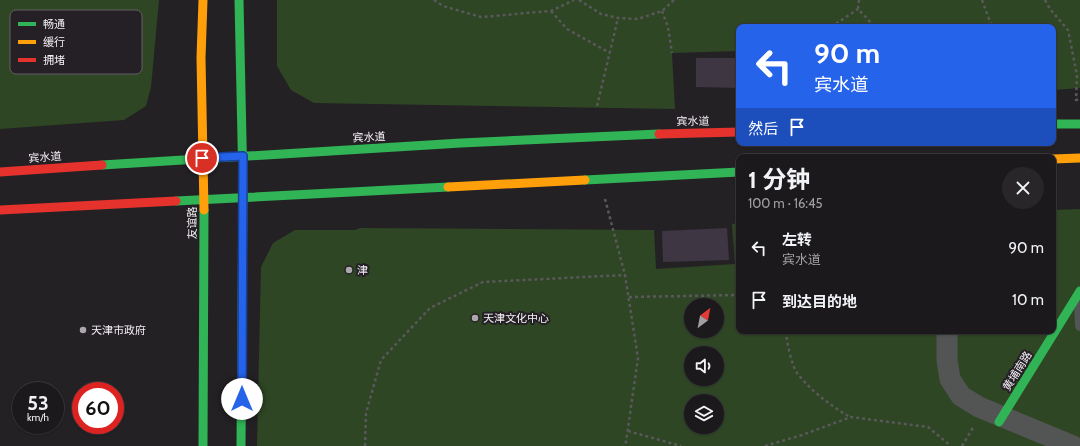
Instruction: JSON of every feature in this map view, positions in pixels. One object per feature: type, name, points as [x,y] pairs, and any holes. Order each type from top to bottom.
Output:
[{"type":"main road","name":"友谊路","points":[[203,0],[202,158],[204,199],[204,446]]},
{"type":"main road","points":[[239,0],[243,156],[241,446]]},
{"type":"main road","points":[[1056,124],[1080,124]]},
{"type":"main road","name":"宾水道","points":[[0,172],[202,158],[630,134],[736,132]]},
{"type":"main road","points":[[1056,159],[1080,158]]},
{"type":"main road","points":[[0,210],[736,172]]},
{"type":"main road","name":"黄埔南路","points":[[1010,420],[1080,291]]},
{"type":"main road","points":[[1071,332],[1080,321]]},
{"type":"street","points":[[938,334],[939,368],[946,388],[960,404],[980,416],[1010,420],[1056,446]]},
{"type":"street","points":[[947,334],[948,371],[954,388],[961,396],[979,407],[1073,446]]},
{"type":"lane","points":[[1080,297],[1078,309],[1080,321]]},
{"type":"path","points":[[434,0],[443,6],[481,17],[551,11],[574,0]]},
{"type":"path","points":[[579,0],[601,14],[618,18],[638,18],[662,11],[674,0]]},
{"type":"path","points":[[835,24],[858,8],[859,0]]},
{"type":"path","points":[[982,0],[991,24]]},
{"type":"path","points":[[1045,0],[1050,9],[1068,30],[1077,75],[1076,100],[1080,99]]},
{"type":"path","points":[[858,8],[872,24]]},
{"type":"path","points":[[551,11],[567,29],[610,53]]},
{"type":"path","points":[[662,11],[668,27],[672,53]]},
{"type":"path","points":[[597,106],[618,18]]},
{"type":"path","points":[[600,179],[625,276],[638,358],[628,431],[626,442],[623,446]]},
{"type":"path","points":[[365,446],[366,413],[380,360],[430,308],[483,282],[625,276]]},
{"type":"path","points":[[629,297],[736,295]]},
{"type":"path","points":[[786,334],[796,372],[830,406],[851,416],[928,427],[951,446]]},
{"type":"path","points":[[765,446],[802,435],[851,416]]},
{"type":"path","points":[[628,431],[681,446]]},
{"type":"green space","points":[[0,0],[159,0],[151,87],[146,106],[124,120],[0,129]]},
{"type":"green space","points":[[277,0],[1080,0],[1080,88],[1056,90],[1056,24],[736,24],[736,51],[672,53],[675,109],[314,103],[291,90],[277,66]]},
{"type":"green space","name":"天津文化中心","points":[[1080,209],[1080,446],[257,446],[261,267],[273,243],[295,230],[355,230],[360,228],[654,230],[656,269],[735,264],[732,224],[736,223],[736,334],[1056,334],[1056,210]]},
{"type":"building","points":[[696,58],[736,58],[736,88],[696,87]]},
{"type":"building","points":[[727,228],[729,260],[663,262],[662,231]]},
{"type":"traffic: fast","points":[[239,0],[243,186],[241,446]]},
{"type":"traffic: fast","points":[[1056,124],[1080,124]]},
{"type":"traffic: fast","points":[[102,165],[461,143],[659,134]]},
{"type":"traffic: fast","points":[[585,180],[736,172]]},
{"type":"traffic: fast","points":[[176,201],[448,187]]},
{"type":"traffic: fast","points":[[203,446],[204,210]]},
{"type":"traffic: fast","points":[[1056,330],[1080,291]]},
{"type":"traffic: fast","points":[[999,422],[1053,334]]},
{"type":"traffic: slow","points":[[203,0],[201,58],[204,210]]},
{"type":"traffic: slow","points":[[1056,159],[1080,158]]},
{"type":"traffic: slow","points":[[448,187],[585,180]]},
{"type":"traffic: jam","points":[[659,134],[736,132]]},
{"type":"traffic: jam","points":[[0,172],[102,165]]},
{"type":"traffic: jam","points":[[0,210],[176,201]]},
{"type":"place","name":"津","points":[[349,270]]},
{"type":"place","name":"天津文化中心","points":[[475,318]]},
{"type":"place","name":"天津市政府","points":[[83,330]]},
{"type":"route","points":[[202,158],[243,156],[242,399]]}]
